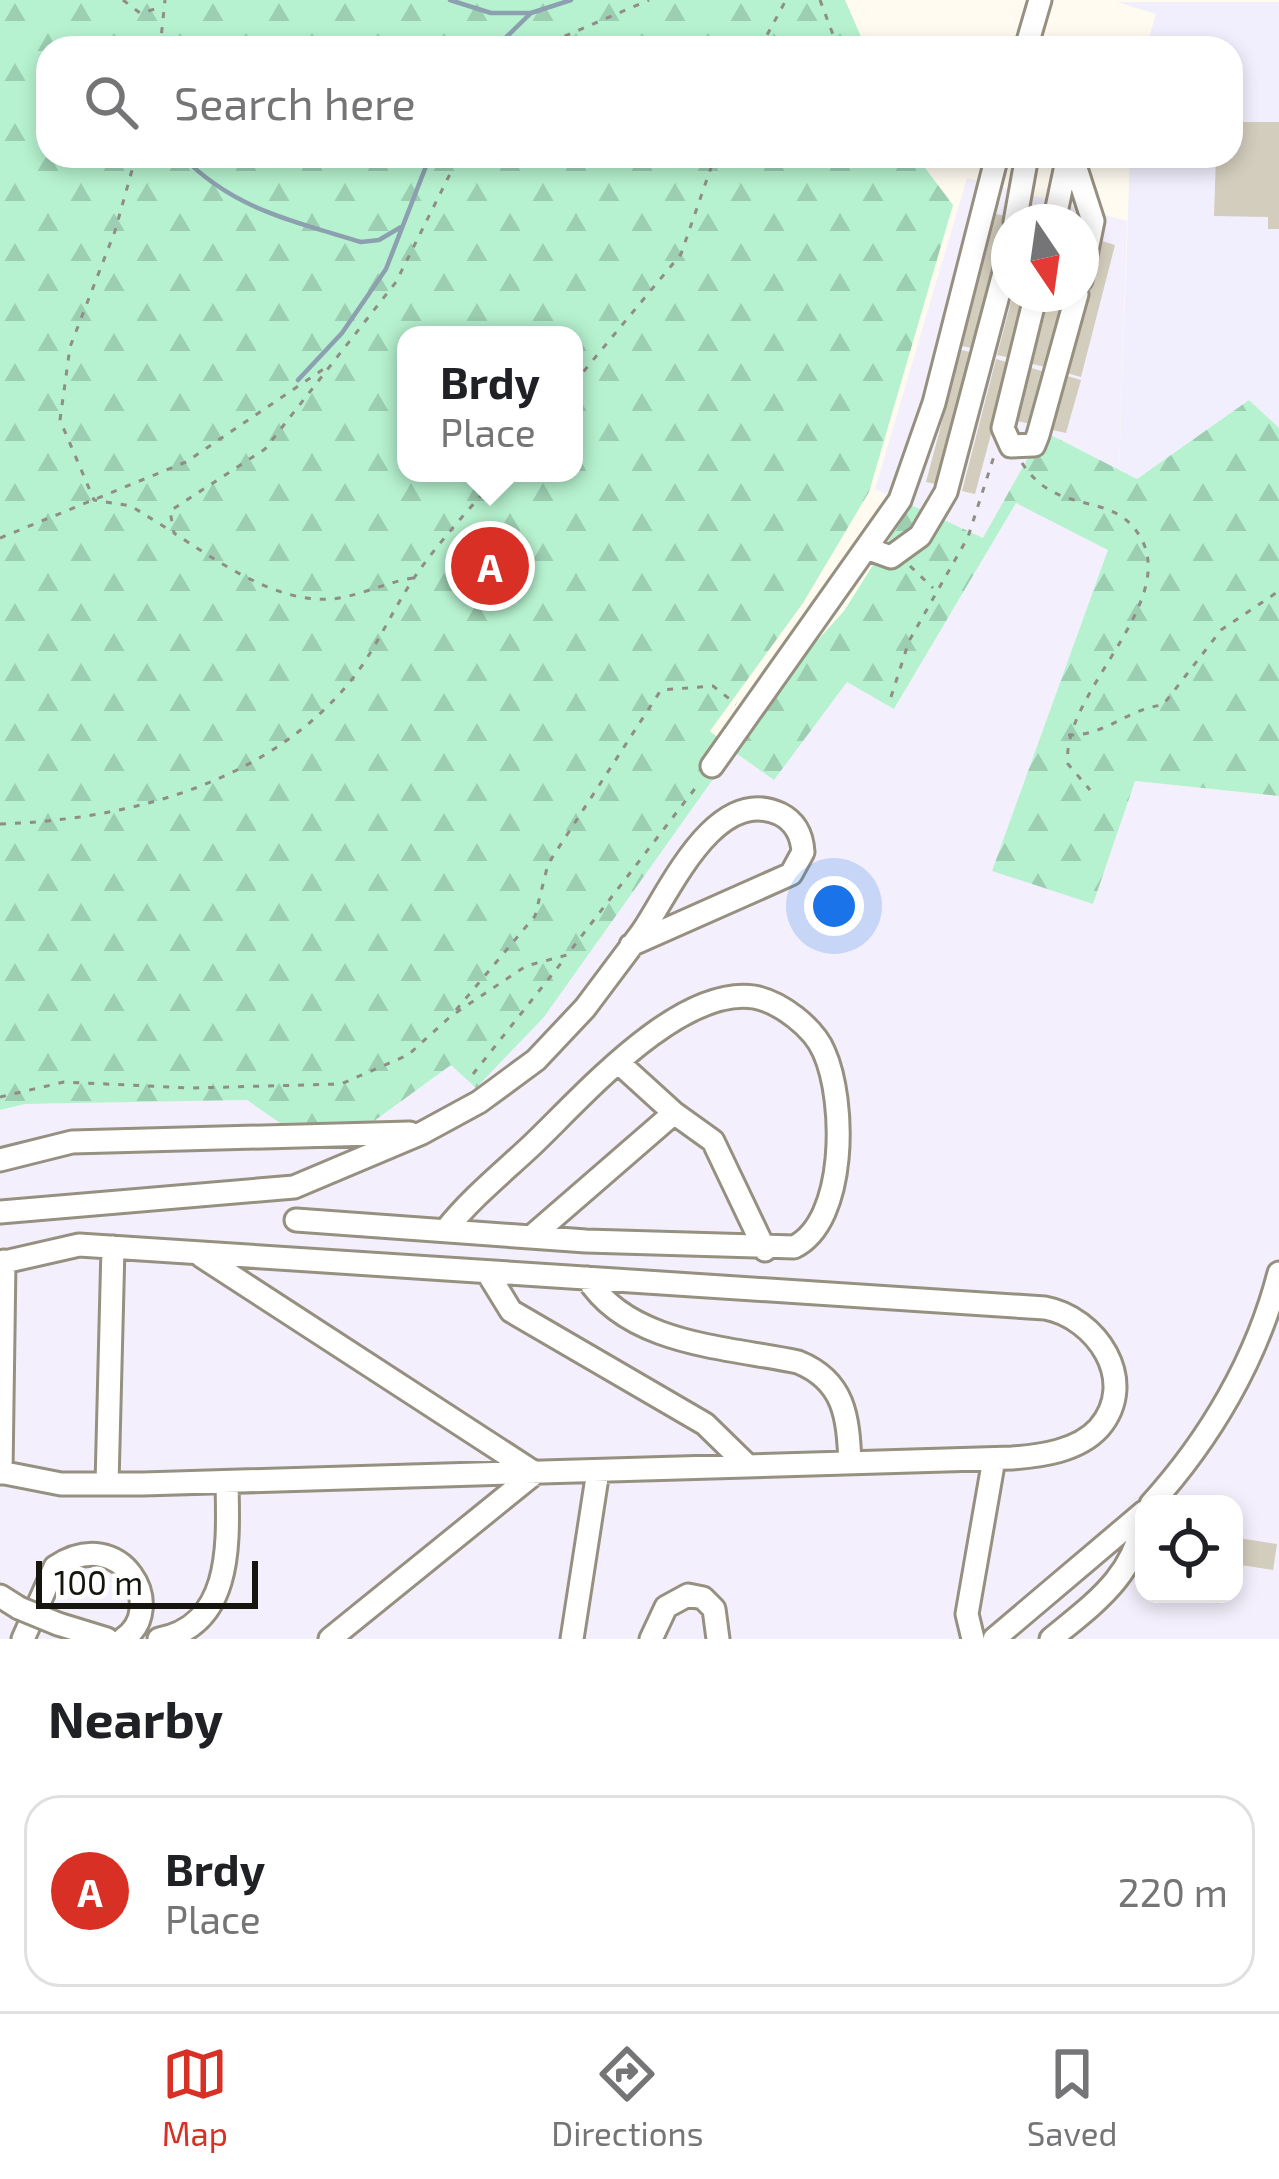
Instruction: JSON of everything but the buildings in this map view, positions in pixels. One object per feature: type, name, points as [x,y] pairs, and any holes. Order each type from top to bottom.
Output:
[{"type":"lane","points":[[712,766],[880,553],[914,470],[994,168]]},
{"type":"lane","points":[[1019,204],[1025,168]]},
{"type":"lane","points":[[1058,204],[1067,168]]},
{"type":"lane","points":[[1074,168],[1087,204]]},
{"type":"lane","points":[[880,553],[920,536],[946,492],[994,312]]},
{"type":"lane","points":[[1032,312],[1007,437],[1027,448],[1038,435],[1072,312]]},
{"type":"lane","points":[[0,1213],[294,1186],[422,1132],[479,1102],[536,1060],[585,1008],[689,854],[712,830],[757,811],[776,812],[797,829],[802,852],[791,874],[631,945]]},
{"type":"lane","points":[[296,1220],[445,1231],[531,1237],[765,1250],[794,1247],[809,1239],[830,1204],[833,1095],[827,1060],[816,1038],[776,1005],[738,997],[668,1025],[619,1063],[445,1231]]},
{"type":"lane","points":[[619,1063],[713,1141],[765,1250]]},
{"type":"lane","points":[[531,1237],[674,1113]]},
{"type":"lane","points":[[0,1160],[72,1142],[422,1132]]},
{"type":"lane","points":[[294,1186],[298,1259]]},
{"type":"lane","points":[[50,1247],[196,1252],[1045,1308],[1078,1318],[1096,1334],[1114,1381],[1105,1419],[1093,1433],[1064,1449],[994,1459],[107,1484],[35,1481],[1,1473],[2,1262],[50,1247]]},
{"type":"lane","points":[[107,1484],[113,1247]]},
{"type":"lane","points":[[196,1252],[535,1473]]},
{"type":"lane","points":[[487,1272],[517,1316],[705,1424],[748,1466]]},
{"type":"lane","points":[[1159,1495],[1196,1455],[1273,1320],[1279,1273]]},
{"type":"lane","points":[[587,1278],[607,1306],[639,1325],[798,1362],[818,1373],[838,1391],[845,1408],[850,1463]]},
{"type":"lane","points":[[973,1639],[967,1614],[994,1459]]},
{"type":"lane","points":[[572,1639],[598,1471]]},
{"type":"lane","points":[[330,1639],[535,1473]]},
{"type":"lane","points":[[159,1639],[200,1619],[221,1585],[227,1482]]},
{"type":"lane","points":[[994,1639],[1135,1521]]},
{"type":"lane","points":[[22,1639],[55,1567],[79,1555],[104,1553],[130,1570],[138,1593],[134,1630],[123,1639]]},
{"type":"lane","points":[[1051,1639],[1116,1585],[1135,1553]]},
{"type":"lane","points":[[651,1639],[666,1606],[693,1595],[717,1612],[718,1639]]},
{"type":"lane","points":[[9,1602],[107,1639]]},
{"type":"path","points":[[123,0],[140,13],[165,3],[161,36]]},
{"type":"path","points":[[565,36],[649,0]]},
{"type":"path","points":[[766,36],[786,0]]},
{"type":"path","points":[[820,0],[834,36]]},
{"type":"path","points":[[94,500],[60,420],[70,346],[115,231],[133,168]]},
{"type":"path","points":[[174,533],[170,511],[265,449],[396,282],[454,168]]},
{"type":"path","points":[[583,371],[681,254],[711,168]]},
{"type":"path","points":[[0,538],[186,462],[334,362]]},
{"type":"path","points":[[891,698],[909,640],[934,589],[968,537],[1007,437]]},
{"type":"path","points":[[1007,437],[1032,478],[1057,498],[1119,513],[1143,542],[1148,568],[1141,598],[1068,735],[1068,764],[1090,790]]},
{"type":"path","points":[[0,824],[67,822],[160,802],[230,773],[314,719],[345,688],[413,578],[493,482]]},
{"type":"path","points":[[94,500],[131,506],[229,569],[298,594],[332,599],[377,583],[413,578]]},
{"type":"path","points":[[880,553],[914,567],[934,589]]},
{"type":"path","points":[[1068,735],[1104,733],[1145,707],[1163,705],[1221,630],[1279,591]]},
{"type":"path","points":[[0,1096],[64,1082],[190,1088],[341,1084],[408,1055],[451,1016],[535,916],[548,864],[662,690],[713,686],[749,714]]},
{"type":"path","points":[[473,1074],[712,766]]},
{"type":"path","points":[[451,1016],[526,966],[567,955]]},
{"type":"shaded area","points":[[1117,2],[1279,2],[1279,428],[1249,400],[1137,479],[1119,470],[1130,168],[1243,168],[1243,36],[1150,36],[1156,14]]},
{"type":"shaded area","points":[[967,178],[1064,204],[991,204],[991,312],[1099,312],[1099,213],[1127,221],[1119,470],[1043,432],[983,539],[875,489]]},
{"type":"shaded area","points":[[1016,502],[1109,549],[993,871],[1135,781],[1279,796],[1279,1639],[0,1639],[0,1110],[25,1104],[247,1100],[280,1123],[374,1121],[451,1065],[544,1017],[733,750],[847,682],[895,708]]},
{"type":"green space","points":[[0,0],[845,0],[861,36],[36,36],[36,168],[925,168],[953,205],[869,492],[803,603],[710,731],[732,750],[796,664],[844,611],[911,505],[983,538],[1043,431],[1137,479],[1249,400],[1279,428],[1279,796],[1135,781],[1093,904],[992,871],[1108,550],[1016,503],[894,709],[847,682],[774,780],[733,751],[544,1017],[476,1088],[451,1065],[374,1121],[280,1123],[247,1100],[25,1104],[0,1110]]},
{"type":"waterway","points":[[450,0],[491,13],[531,13]]},
{"type":"waterway","points":[[507,36],[531,13],[571,0]]},
{"type":"waterway","points":[[195,168],[243,201],[361,242],[379,240],[401,227]]},
{"type":"waterway","points":[[298,380],[342,333],[386,269],[425,168]]},
{"type":"place","name":"Brdy","points":[[490,566]]}]
